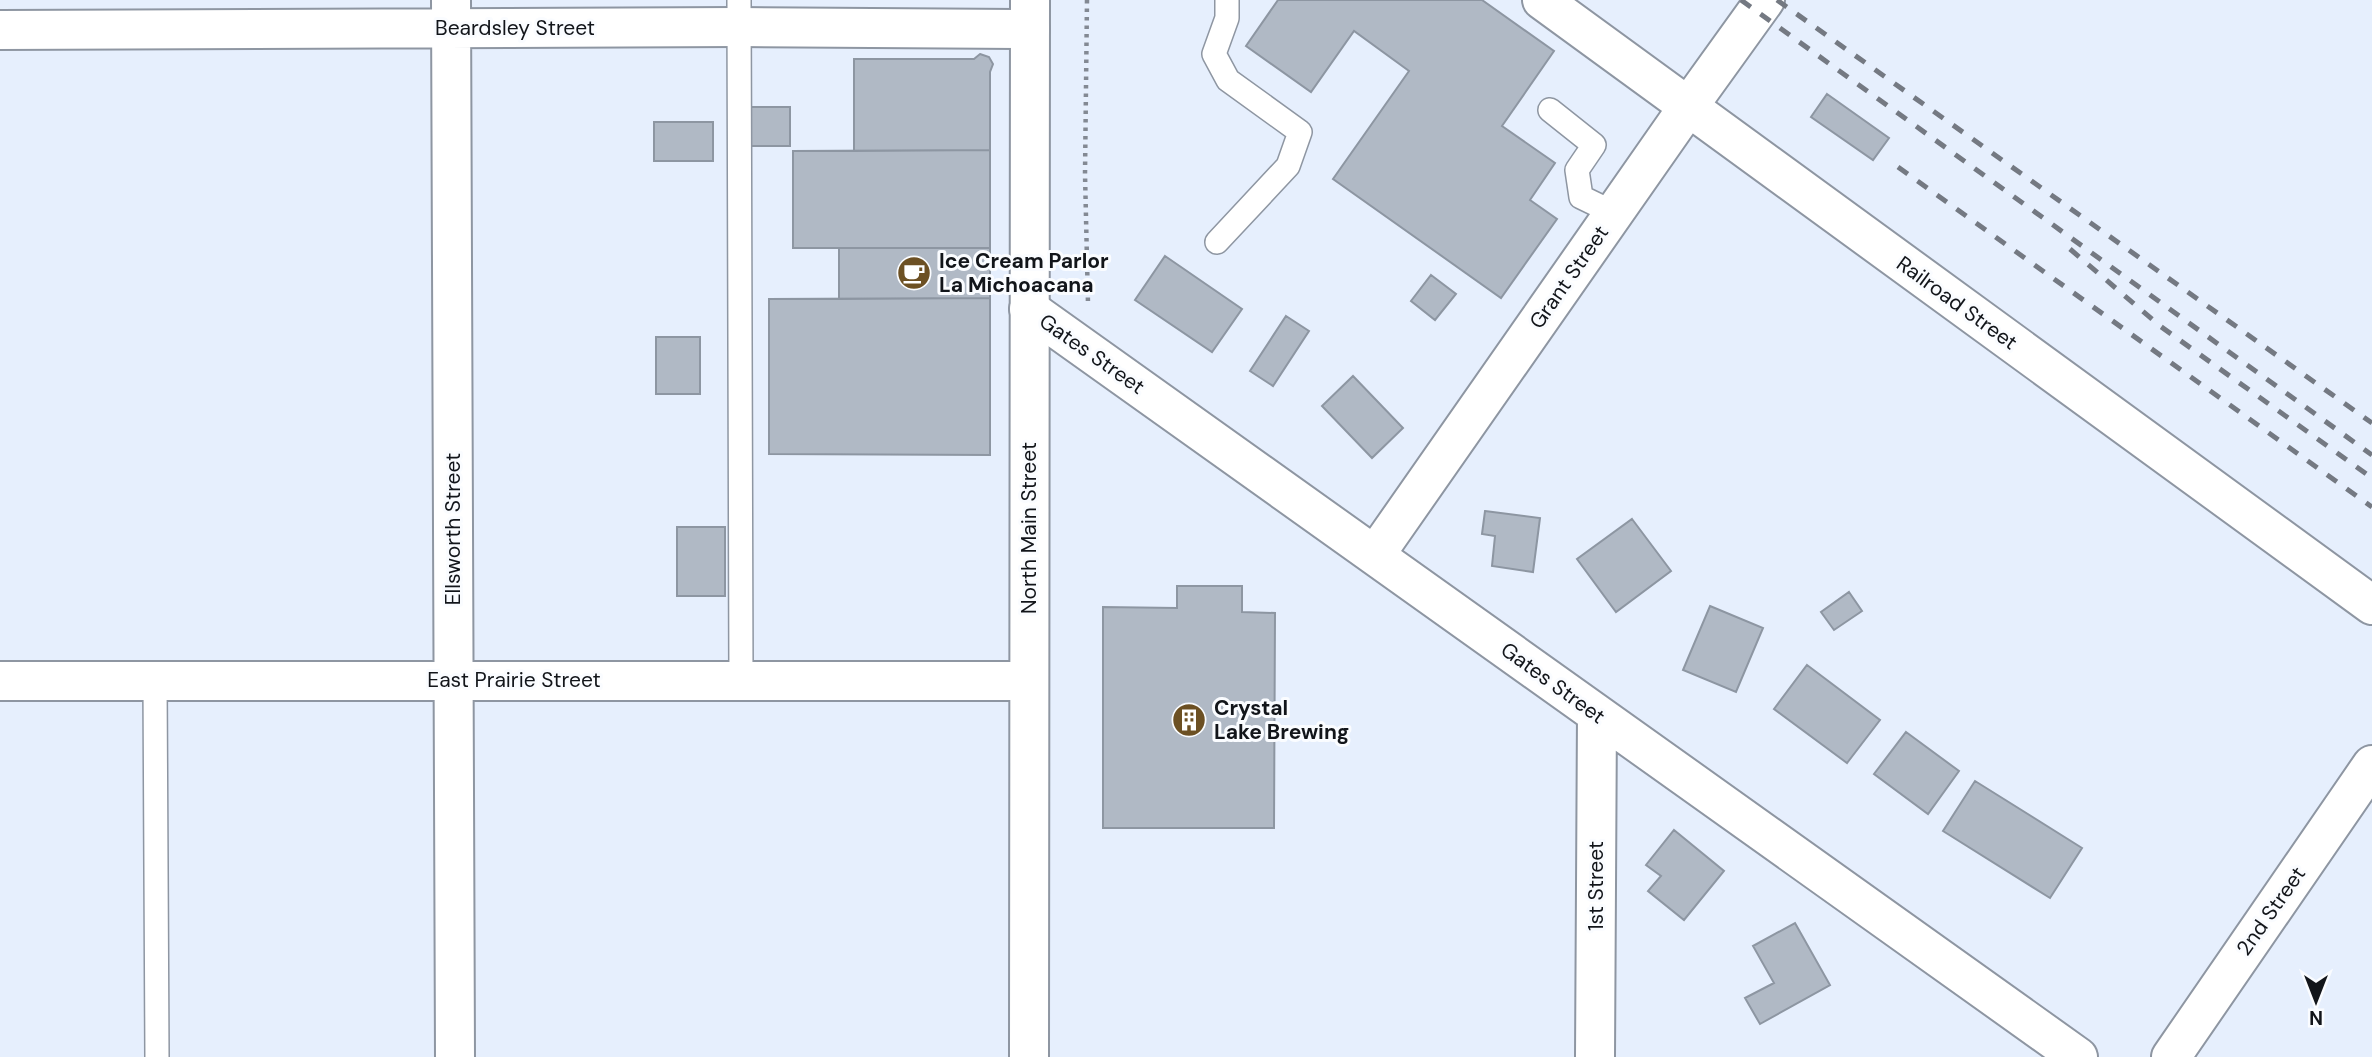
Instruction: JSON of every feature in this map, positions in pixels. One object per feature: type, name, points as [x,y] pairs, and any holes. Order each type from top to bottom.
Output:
[{"type":"street","name":"Railroad Street","points":[[1542,0],[2372,605]]},
{"type":"street","name":"Grant Street","points":[[1375,555],[1765,0]]},
{"type":"street","name":"Beardsley Street","points":[[0,30],[451,14],[1030,14]]},
{"type":"street","name":"Ellsworth Street","points":[[451,14],[455,1057]]},
{"type":"street","name":"North Main Street","points":[[1029,1057],[1030,14]]},
{"type":"street","name":"Gates Street","points":[[1029,309],[2078,1057]]},
{"type":"street","name":"East Prairie Street","points":[[0,681],[1028,681]]},
{"type":"street","name":"1st Street","points":[[1595,1057],[1597,715]]},
{"type":"street","name":"2nd Street","points":[[2171,1057],[2372,765]]},
{"type":"lane","points":[[1217,242],[1288,166],[1300,132],[1228,80],[1214,54],[1227,18],[1227,0]]},
{"type":"lane","points":[[739,13],[741,680]]},
{"type":"lane","points":[[1550,110],[1594,145],[1577,170],[1581,197],[1614,213]]},
{"type":"lane","points":[[155,680],[157,1057]]},
{"type":"path","points":[[1087,0],[1085,174],[1088,307]]},
{"type":"building","points":[[1278,0],[1482,0],[1554,51],[1502,126],[1555,163],[1530,200],[1557,219],[1501,298],[1333,179],[1409,71],[1354,31],[1311,92],[1246,46]]},
{"type":"building","points":[[980,54],[989,57],[993,64],[990,72],[990,150],[854,151],[854,59],[974,59]]},
{"type":"building","points":[[1827,94],[1889,138],[1873,160],[1811,117]]},
{"type":"building","points":[[744,107],[790,107],[790,146],[744,146]]},
{"type":"building","points":[[654,122],[713,122],[713,161],[654,161]]},
{"type":"building","points":[[990,150],[990,248],[793,248],[793,151]]},
{"type":"building","name":"Ice Cream Parlor La Michoacana","points":[[839,248],[990,248],[990,298],[839,299]]},
{"type":"building","points":[[1165,256],[1242,309],[1212,352],[1135,300]]},
{"type":"building","points":[[1431,275],[1456,294],[1435,320],[1411,301]]},
{"type":"building","points":[[990,298],[990,455],[769,454],[769,299]]},
{"type":"building","points":[[1286,316],[1309,331],[1273,386],[1250,371]]},
{"type":"building","points":[[656,337],[700,337],[700,394],[656,394]]},
{"type":"building","points":[[1353,376],[1403,428],[1372,458],[1322,406]]},
{"type":"building","points":[[1485,511],[1540,518],[1533,572],[1492,566],[1495,536],[1482,534]]},
{"type":"building","points":[[1632,519],[1671,571],[1616,612],[1577,559]]},
{"type":"building","points":[[677,527],[725,527],[725,596],[677,596]]},
{"type":"building","name":"Crystal Lake Brewing","points":[[1177,586],[1242,586],[1242,612],[1275,613],[1274,828],[1103,828],[1103,607],[1177,608]]},
{"type":"building","points":[[1849,592],[1862,611],[1834,630],[1821,612]]},
{"type":"building","points":[[1710,606],[1763,628],[1736,692],[1683,670]]},
{"type":"building","points":[[1807,665],[1880,720],[1847,763],[1774,709]]},
{"type":"building","points":[[1906,732],[1959,771],[1928,814],[1874,774]]},
{"type":"building","points":[[1975,781],[2082,848],[2050,898],[1943,831]]},
{"type":"building","points":[[1674,830],[1724,871],[1684,920],[1648,891],[1661,876],[1646,865]]},
{"type":"building","points":[[1795,923],[1830,985],[1760,1024],[1745,998],[1774,983],[1753,946]]},
{"type":"railway","points":[[1741,0],[2372,455]]},
{"type":"railway","points":[[1777,0],[2372,423]]},
{"type":"railway","points":[[1898,167],[2372,507]]},
{"type":"railway","points":[[2070,249],[2160,326],[2372,478]]},
{"type":"place","name":"Ice Cream Parlor La Michoacana","points":[[914,273]]},
{"type":"place","name":"Crystal Lake Brewing","points":[[1189,720]]}]
